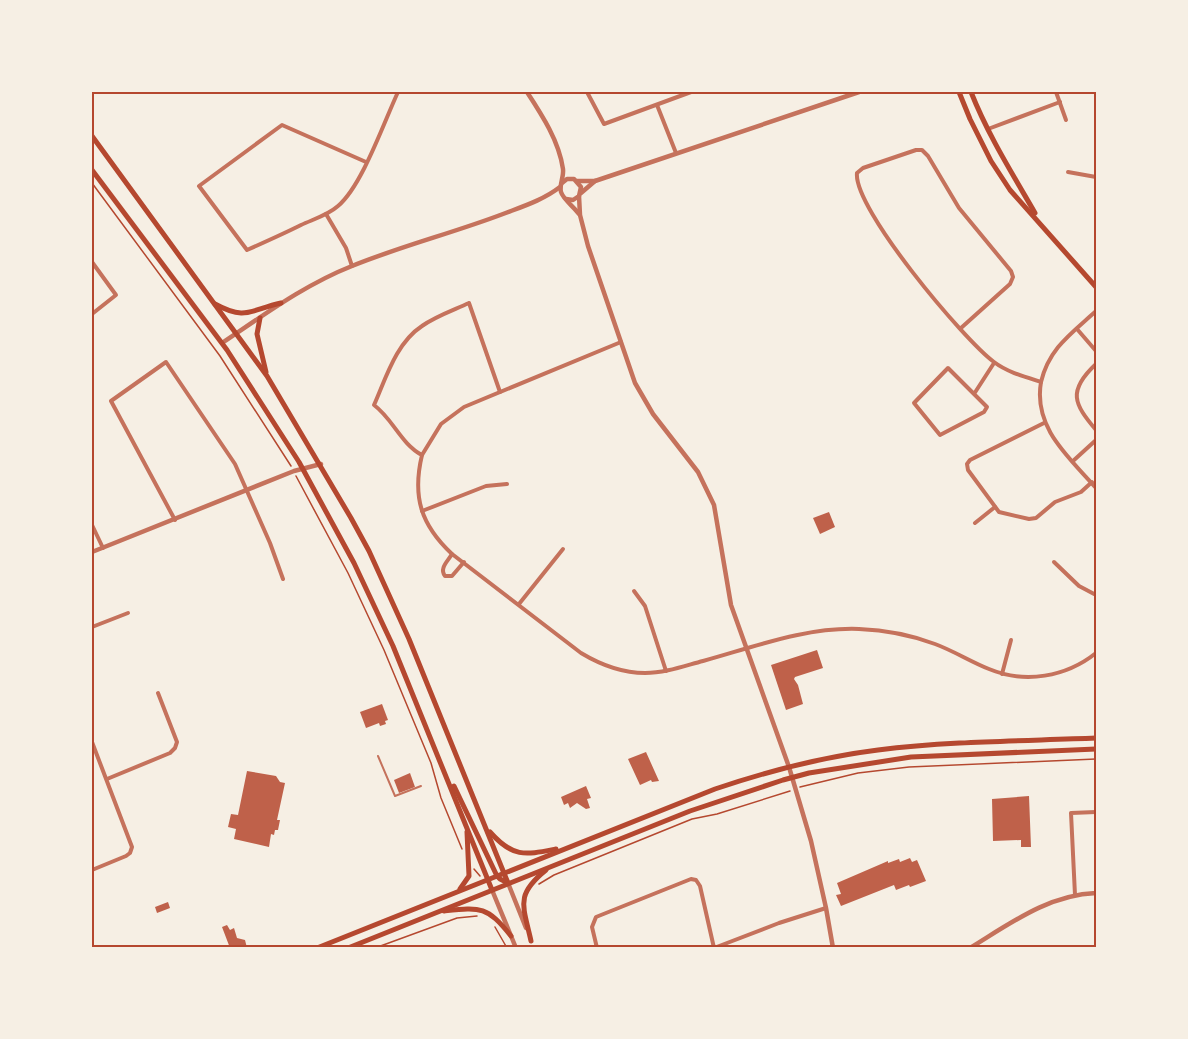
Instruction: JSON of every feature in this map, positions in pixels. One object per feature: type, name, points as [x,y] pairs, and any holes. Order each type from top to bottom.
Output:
[{"type":"main road","points":[[959,92],[991,161],[1010,190],[1041,222],[1096,287]]},
{"type":"main road","points":[[971,92],[987,129],[1041,222]]},
{"type":"main road","points":[[92,136],[267,376],[321,464],[369,551],[409,639],[508,883]]},
{"type":"main road","points":[[92,170],[222,343],[270,414],[302,468],[354,563],[386,630],[492,890]]},
{"type":"main road","points":[[213,302],[231,313],[238,314],[250,313],[281,303]]},
{"type":"main road","points":[[260,318],[257,334],[267,376]]},
{"type":"main road","points":[[317,948],[715,789],[789,767],[880,749],[976,742],[1096,738]]},
{"type":"main road","points":[[348,948],[723,798],[792,778],[911,757],[1096,749]]},
{"type":"main road","points":[[439,758],[497,876],[508,883]]},
{"type":"main road","points":[[458,891],[469,876],[466,825]]},
{"type":"main road","points":[[487,829],[500,844],[517,853],[530,854],[570,846]]},
{"type":"main road","points":[[531,941],[523,904],[524,896],[532,882],[552,865]]},
{"type":"main road","points":[[437,912],[482,910],[493,915],[511,936]]},
{"type":"street","points":[[366,162],[282,125],[199,186],[247,250],[326,214],[340,205],[349,195],[366,162],[398,92]]},
{"type":"street","points":[[527,92],[546,123],[562,164],[564,175],[561,185],[564,198],[580,215]]},
{"type":"street","points":[[587,92],[604,124],[691,92]]},
{"type":"street","points":[[222,343],[311,284],[352,266],[548,197],[567,179],[595,181],[859,92]]},
{"type":"street","points":[[1056,92],[1066,120]]},
{"type":"street","points":[[987,129],[1060,102]]},
{"type":"street","points":[[657,105],[676,153]]},
{"type":"street","points":[[960,328],[1010,284],[1013,277],[1009,268],[959,208],[928,156],[922,150],[867,166],[857,173],[858,186],[890,241],[923,286],[960,328],[994,363],[1041,382]]},
{"type":"street","points":[[562,164],[581,187],[580,215],[588,246],[636,383],[648,406],[698,472],[712,498],[718,522],[728,594],[789,767],[811,841],[826,908],[832,948]]},
{"type":"street","points":[[1068,172],[1096,177]]},
{"type":"street","points":[[548,197],[573,200],[595,181]]},
{"type":"street","points":[[326,214],[346,248],[352,266]]},
{"type":"street","points":[[92,262],[116,295],[92,314]]},
{"type":"street","points":[[422,455],[409,447],[383,412],[374,405],[394,359],[422,326],[469,303],[500,392]]},
{"type":"street","points":[[1096,311],[1053,352],[1041,382],[1039,398],[1044,423],[1053,438],[1096,488]]},
{"type":"street","points":[[1077,329],[1096,351]]},
{"type":"street","points":[[621,342],[464,407],[450,416],[435,433],[422,455],[418,485],[422,511],[432,532],[452,554],[581,653],[601,663],[632,672],[666,671],[819,631],[872,630],[935,644],[1002,674],[1021,677],[1051,675],[1070,669],[1096,653]]},
{"type":"street","points":[[175,520],[111,401],[166,362],[235,464],[283,579]]},
{"type":"street","points":[[974,394],[994,363]]},
{"type":"street","points":[[1096,364],[1082,381],[1077,399],[1081,412],[1096,430]]},
{"type":"street","points":[[948,368],[974,394],[987,407],[984,412],[940,435],[914,403],[948,368]]},
{"type":"street","points":[[1044,423],[970,460],[967,464],[968,470],[999,512],[1005,515],[1036,518],[1055,502],[1081,492],[1092,482]]},
{"type":"street","points":[[1073,461],[1096,440]]},
{"type":"street","points":[[92,552],[294,471],[321,464]]},
{"type":"street","points":[[422,511],[486,486],[507,484]]},
{"type":"street","points":[[975,523],[995,507]]},
{"type":"street","points":[[92,525],[104,548]]},
{"type":"street","points":[[519,604],[563,549]]},
{"type":"street","points":[[452,554],[442,570],[445,576],[452,576],[464,562]]},
{"type":"street","points":[[1054,562],[1079,586],[1096,595]]},
{"type":"street","points":[[634,591],[645,606],[666,671]]},
{"type":"street","points":[[92,627],[128,613]]},
{"type":"street","points":[[1002,674],[1011,640]]},
{"type":"street","points":[[106,779],[170,753],[177,745],[158,693]]},
{"type":"street","points":[[92,742],[132,844],[126,856],[92,870]]},
{"type":"street","points":[[1075,895],[1071,813],[1096,812]]},
{"type":"street","points":[[597,948],[592,924],[598,915],[687,880],[696,880],[702,890],[714,948],[826,908]]},
{"type":"street","points":[[508,883],[533,948]]},
{"type":"street","points":[[492,890],[516,948]]},
{"type":"street","points":[[970,948],[1036,908],[1063,897],[1096,893]]},
{"type":"lane","points":[[378,756],[395,796],[421,786]]},
{"type":"path","points":[[92,183],[220,356],[294,471],[348,573],[380,640],[431,763],[441,798],[462,850]]},
{"type":"path","points":[[804,785],[858,773],[909,767],[1096,759]]},
{"type":"path","points":[[537,887],[554,875],[692,819],[786,792]]},
{"type":"path","points":[[473,869],[476,869],[480,876]]},
{"type":"path","points":[[375,948],[457,918],[479,916]]},
{"type":"path","points":[[492,923],[507,948]]},
{"type":"building","points":[[829,512],[835,527],[820,534],[813,518]]},
{"type":"building","points":[[817,650],[823,668],[795,677],[803,704],[786,710],[771,665]]},
{"type":"building","points":[[382,704],[388,720],[385,721],[386,724],[380,726],[379,723],[366,728],[360,712]]},
{"type":"building","points":[[646,752],[659,781],[652,782],[651,780],[640,785],[628,759]]},
{"type":"building","points":[[247,771],[276,776],[280,782],[285,783],[277,820],[280,820],[278,830],[275,830],[274,835],[271,834],[269,847],[234,839],[236,829],[228,827],[231,814],[238,815]]},
{"type":"building","points":[[410,773],[415,787],[399,793],[394,780]]},
{"type":"building","points":[[586,786],[591,798],[587,799],[590,808],[586,809],[577,803],[570,808],[568,803],[564,805],[561,797]]},
{"type":"building","points":[[1029,796],[1031,847],[1021,847],[1021,840],[993,841],[992,799]]},
{"type":"building","points":[[910,858],[912,862],[917,860],[926,881],[896,890],[894,885],[841,906],[836,895],[841,894],[837,883],[888,861],[888,863],[899,859],[900,862]]},
{"type":"building","points":[[168,902],[170,908],[157,913],[155,907]]},
{"type":"building","points":[[227,925],[230,930],[234,928],[237,938],[245,940],[247,948],[230,948],[222,927]]}]
